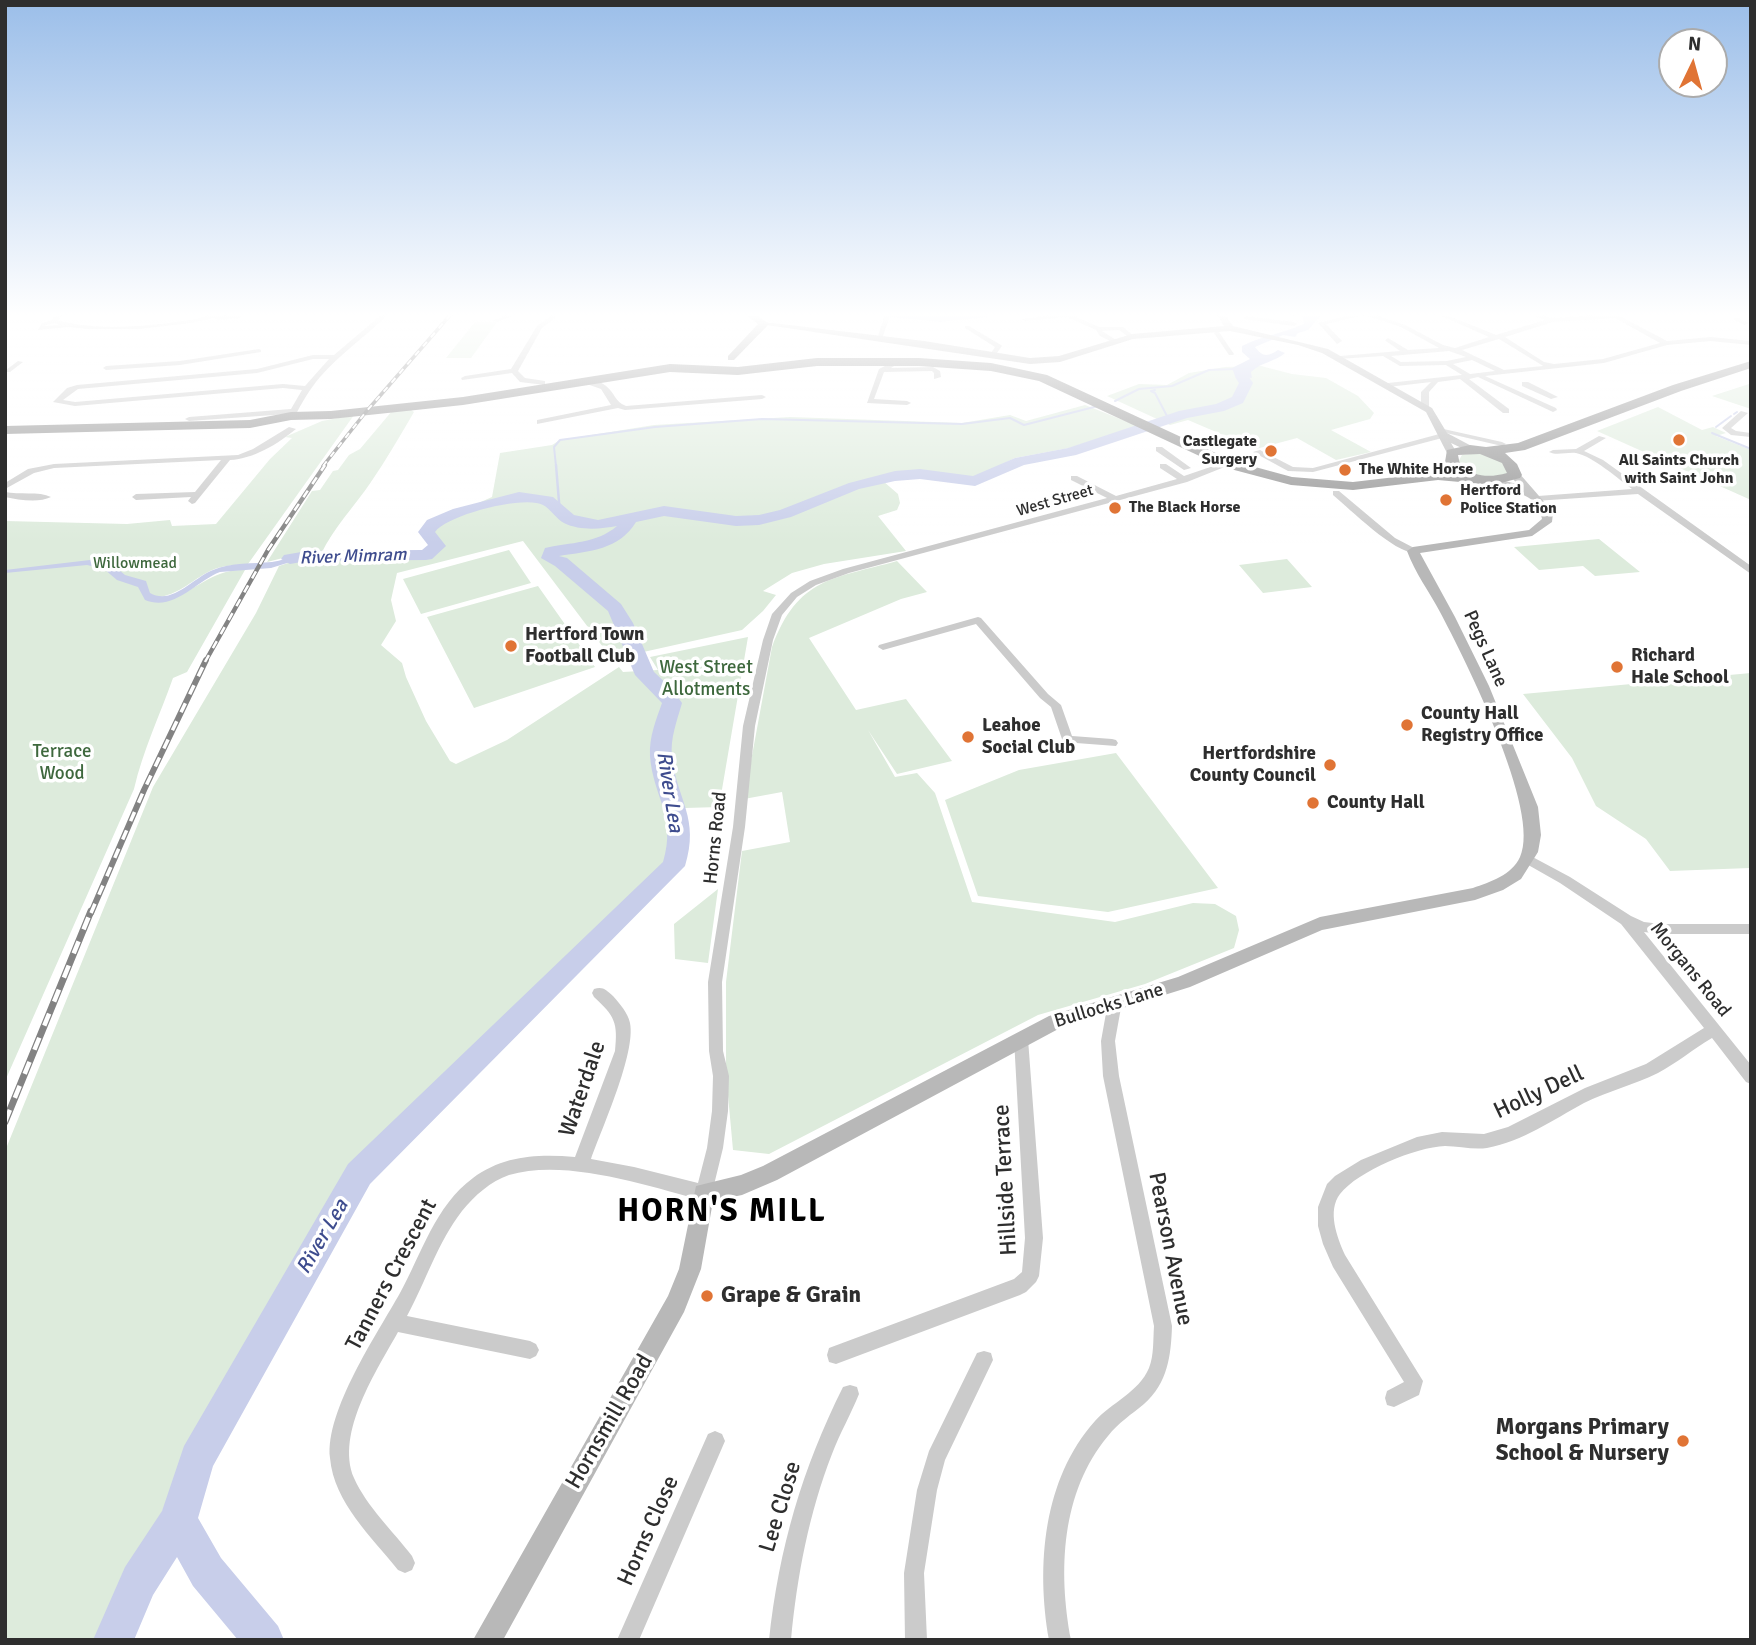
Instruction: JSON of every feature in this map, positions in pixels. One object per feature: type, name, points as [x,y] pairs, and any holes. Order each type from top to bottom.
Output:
[{"type":"highway","points":[[434,403],[493,390]]},
{"type":"highway","points":[[5,438],[272,430],[295,419],[463,401],[527,390]]},
{"type":"highway","points":[[1073,390],[1234,458],[1265,468],[1339,478],[1377,476],[1447,445],[1479,450],[1520,447],[1672,390]]},
{"type":"highway","points":[[1083,390],[1228,464],[1275,478],[1332,485],[1372,485],[1427,477],[1493,481],[1514,469],[1527,453],[1692,390]]},
{"type":"highway","points":[[5,430],[272,430]]},
{"type":"highway","points":[[1447,445],[1454,468],[1471,478]]},
{"type":"highway","points":[[1479,450],[1514,469]]},
{"type":"main road","points":[[1398,390],[1426,404],[1436,417],[1447,445],[1479,450]]},
{"type":"main road","points":[[1412,551],[1532,533],[1548,520],[1548,512],[1514,469]]},
{"type":"main road","points":[[1493,481],[1534,495]]},
{"type":"main road","name":"Pegs Lane","points":[[1412,551],[1416,564],[1448,614],[1464,647],[1521,780],[1534,830],[1532,849],[1527,859]]},
{"type":"main road","name":"Bullocks Lane","points":[[704,1193],[742,1185],[769,1173],[1060,1019],[1184,983],[1322,923],[1469,895],[1509,879],[1527,859]]},
{"type":"main road","name":"Hornsmill Road","points":[[487,1640],[677,1304],[690,1269],[704,1193]]},
{"type":"street","points":[[72,390],[57,402],[66,404],[238,390]]},
{"type":"street","points":[[189,419],[295,419],[308,390]]},
{"type":"street","points":[[608,390],[616,406]]},
{"type":"street","points":[[874,390],[870,401],[907,403]]},
{"type":"street","points":[[1415,390],[1411,391],[1426,404]]},
{"type":"street","points":[[1426,404],[1427,390]]},
{"type":"street","points":[[1482,390],[1506,411]]},
{"type":"street","points":[[1510,390],[1553,410]]},
{"type":"street","points":[[1533,401],[1553,397],[1537,390]]},
{"type":"street","points":[[540,422],[616,406],[638,408],[762,397]]},
{"type":"street","points":[[1744,413],[1726,428],[1728,431],[1751,435]]},
{"type":"street","points":[[1730,423],[1751,428]]},
{"type":"street","points":[[5,487],[31,471],[54,466],[228,457],[256,451],[272,430]]},
{"type":"street","points":[[1553,452],[1578,451],[1602,438]]},
{"type":"street","points":[[1257,452],[1291,468],[1313,470],[1425,440],[1447,445],[1502,444]]},
{"type":"street","points":[[1159,449],[1193,472]]},
{"type":"street","points":[[1578,451],[1600,462],[1751,570]]},
{"type":"street","points":[[190,503],[228,457]]},
{"type":"street","name":"West Street","points":[[887,559],[1005,530],[1184,480],[1193,472],[1228,464]]},
{"type":"street","points":[[1163,466],[1184,480]]},
{"type":"street","points":[[1074,478],[1114,498]]},
{"type":"street","points":[[1534,495],[1640,491]]},
{"type":"street","points":[[1336,493],[1392,540],[1412,551]]},
{"type":"street","points":[[5,494],[47,497]]},
{"type":"street","points":[[136,497],[197,494]]},
{"type":"street","name":"Horns Road","points":[[704,1193],[715,1148],[720,1111],[721,1076],[716,1051],[715,982],[739,827],[749,726],[770,634],[781,607],[803,589],[826,578],[887,559]]},
{"type":"street","points":[[883,647],[978,620],[1044,696],[1056,705],[1068,739],[1112,743]]},
{"type":"street","points":[[1527,859],[1626,920],[1661,929],[1751,929]]},
{"type":"street","name":"Morgans Road","points":[[1626,920],[1751,1077]]},
{"type":"street","name":"Waterdale","points":[[580,1166],[622,1052],[622,1017],[599,993]]},
{"type":"street","name":"Pearson Avenue","points":[[1060,1640],[1052,1596],[1054,1562],[1069,1485],[1090,1442],[1104,1426],[1141,1396],[1154,1378],[1164,1346],[1163,1326],[1111,1076],[1108,1041],[1115,1002]]},
{"type":"street","name":"Holly Dell","points":[[1394,1398],[1412,1388],[1414,1381],[1339,1261],[1331,1243],[1326,1214],[1333,1189],[1350,1174],[1420,1142],[1441,1139],[1489,1140],[1515,1130],[1553,1114],[1589,1093],[1651,1069],[1692,1041],[1714,1030]]},
{"type":"street","name":"Hillside Terrace","points":[[836,1355],[1020,1286],[1030,1276],[1034,1238],[1021,1039]]},
{"type":"street","name":"Tanners Crescent","points":[[405,1563],[349,1490],[338,1454],[346,1418],[438,1233],[457,1205],[481,1182],[495,1173],[528,1164],[580,1166],[645,1177],[704,1193]]},
{"type":"street","points":[[394,1322],[530,1350]]},
{"type":"street","points":[[916,1640],[914,1573],[927,1490],[936,1458],[981,1372],[984,1360]]},
{"type":"street","name":"Lee Close","points":[[780,1640],[790,1556],[824,1448],[850,1394]]},
{"type":"street","name":"Horns Close","points":[[628,1640],[715,1441]]},
{"type":"green space","points":[[1124,390],[1347,390],[1358,396],[1374,413],[1370,419],[1331,430],[1371,452],[1336,460],[1297,438],[1256,449],[1188,420],[1170,425],[1107,396]]},
{"type":"green space","points":[[1731,390],[1749,390],[1751,409],[1712,396]]},
{"type":"green space","name":"West Street Allotments","points":[[1085,405],[1138,426],[1069,448],[1015,458],[973,478],[956,478],[915,470],[887,475],[883,481],[898,494],[900,503],[897,510],[878,516],[906,551],[824,564],[792,573],[763,591],[776,595],[742,630],[612,659],[523,541],[397,573],[391,600],[396,621],[381,645],[402,663],[426,721],[450,761],[456,764],[507,740],[619,667],[623,672],[658,670],[650,657],[748,637],[719,807],[685,808],[686,845],[641,896],[416,1110],[356,1171],[211,1410],[100,1640],[5,1640],[5,1151],[153,787],[256,613],[279,566],[300,559],[315,561],[357,554],[415,555],[429,549],[431,541],[426,532],[433,523],[492,497],[500,453],[552,445],[560,440],[654,425],[790,417],[962,423],[1010,415],[1026,421]]},
{"type":"green space","points":[[1658,407],[1702,430],[1713,427],[1726,433],[1716,436],[1751,450],[1751,500],[1597,431]]},
{"type":"green space","points":[[410,409],[414,412],[388,457],[321,554],[299,554],[267,562],[312,491],[320,490],[333,471],[338,470],[349,455],[360,449],[392,411]]},
{"type":"green space","points":[[354,415],[248,564],[215,569],[160,597],[167,601],[214,576],[245,570],[187,672],[173,678],[134,789],[5,1081],[5,521],[127,524],[170,520],[172,526],[216,524],[270,459],[292,438],[285,437],[322,421]]},
{"type":"green space","points":[[1481,453],[1502,461],[1509,473],[1483,477],[1462,469],[1458,462],[1462,455]]},
{"type":"green space","points":[[1599,539],[1640,572],[1595,576],[1583,566],[1539,570],[1514,547]]},
{"type":"green space","points":[[509,550],[531,583],[421,614],[403,579]]},
{"type":"green space","points":[[1287,559],[1312,587],[1263,593],[1239,565]]},
{"type":"green space","points":[[897,561],[927,592],[901,599],[809,638],[856,710],[906,699],[952,761],[897,774],[868,730],[895,777],[917,773],[935,793],[972,902],[1115,922],[1193,903],[1215,904],[1236,916],[1239,930],[1234,948],[1145,984],[1038,1015],[769,1154],[733,1150],[726,1073],[726,982],[742,851],[790,842],[782,792],[744,799],[772,647],[782,624],[794,607],[820,584]]},
{"type":"green space","name":"Hertford Town Football Club","points":[[538,586],[595,667],[474,708],[427,617]]},
{"type":"green space","points":[[1751,673],[1750,868],[1670,871],[1646,839],[1596,806],[1572,758],[1523,694]]},
{"type":"green space","points":[[1116,753],[1218,888],[1108,912],[978,896],[945,800],[1019,770]]},
{"type":"green space","points":[[718,889],[708,963],[675,959],[674,924]]},
{"type":"water","points":[[299,554],[321,554],[315,561],[300,559],[271,568],[220,572],[175,599],[156,603],[145,600],[138,587],[117,580],[104,569],[87,565],[5,573],[5,570],[90,560],[113,565],[125,575],[146,581],[150,593],[166,596],[220,567],[275,561]]},
{"type":"waterway","points":[[1115,401],[1137,390]]},
{"type":"waterway","points":[[1155,390],[1151,391],[1155,393],[1168,418]]},
{"type":"waterway","name":"River Lea","points":[[290,559],[307,556],[426,555],[438,546],[426,532],[433,523],[459,512],[519,497],[547,500],[569,519],[598,525],[664,511],[736,521],[759,520],[785,514],[854,486],[895,476],[920,474],[975,481],[1020,461],[1071,452],[1184,414],[1219,408],[1238,400],[1243,390]]},
{"type":"waterway","points":[[556,466],[554,447],[560,440],[655,427],[762,419],[962,424],[1010,418],[1024,425],[1098,406]]},
{"type":"waterway","points":[[1716,427],[1731,416]]},
{"type":"waterway","points":[[1712,433],[1751,449]]},
{"type":"waterway","points":[[556,465],[560,514]]},
{"type":"waterway","name":"River Lea","points":[[178,1521],[197,1459],[359,1174],[673,866],[678,849],[679,823],[661,755],[664,729],[672,703],[645,675],[615,608],[561,562],[550,558],[551,552],[606,541],[623,529],[630,519]]},
{"type":"waterway","name":"River Lea","points":[[113,1640],[139,1581],[178,1521]]},
{"type":"waterway","name":"River Lea","points":[[178,1521],[207,1572],[264,1640]]},
{"type":"railway","points":[[323,466],[385,390]]},
{"type":"railway","points":[[205,661],[268,550],[325,465]]},
{"type":"railway","points":[[91,913],[144,790],[205,661]]},
{"type":"railway","points":[[5,1122],[91,911]]},
{"type":"place","name":"All Saints Church with Saint John","points":[[1679,440]]},
{"type":"place","name":"Castlegate Surgery","points":[[1271,451]]},
{"type":"place","name":"The White Horse","points":[[1345,470]]},
{"type":"place","name":"Hertford Police Station","points":[[1446,500]]},
{"type":"place","name":"The Black Horse","points":[[1115,508]]},
{"type":"place","name":"Hertford Town Football Club","points":[[511,646]]},
{"type":"place","name":"Richard Hale School","points":[[1617,667]]},
{"type":"place","name":"County Hall Registry Office","points":[[1407,725]]},
{"type":"place","name":"Leahoe Social Club","points":[[968,737]]},
{"type":"place","name":"Hertfordshire County Council","points":[[1330,765]]},
{"type":"place","name":"County Hall","points":[[1313,803]]},
{"type":"place","name":"Grape & Grain","points":[[707,1296]]},
{"type":"place","name":"Morgans Primary School & Nursery","points":[[1683,1441]]},
{"type":"district","name":"HORN'S MILL","points":[[722,1213]]},
{"type":"water label","name":"River Mimram","points":[[353,557]]},
{"type":"park label","name":"Willowmead","points":[[135,564]]},
{"type":"park label","name":"Terrace Wood","points":[[62,763]]}]
